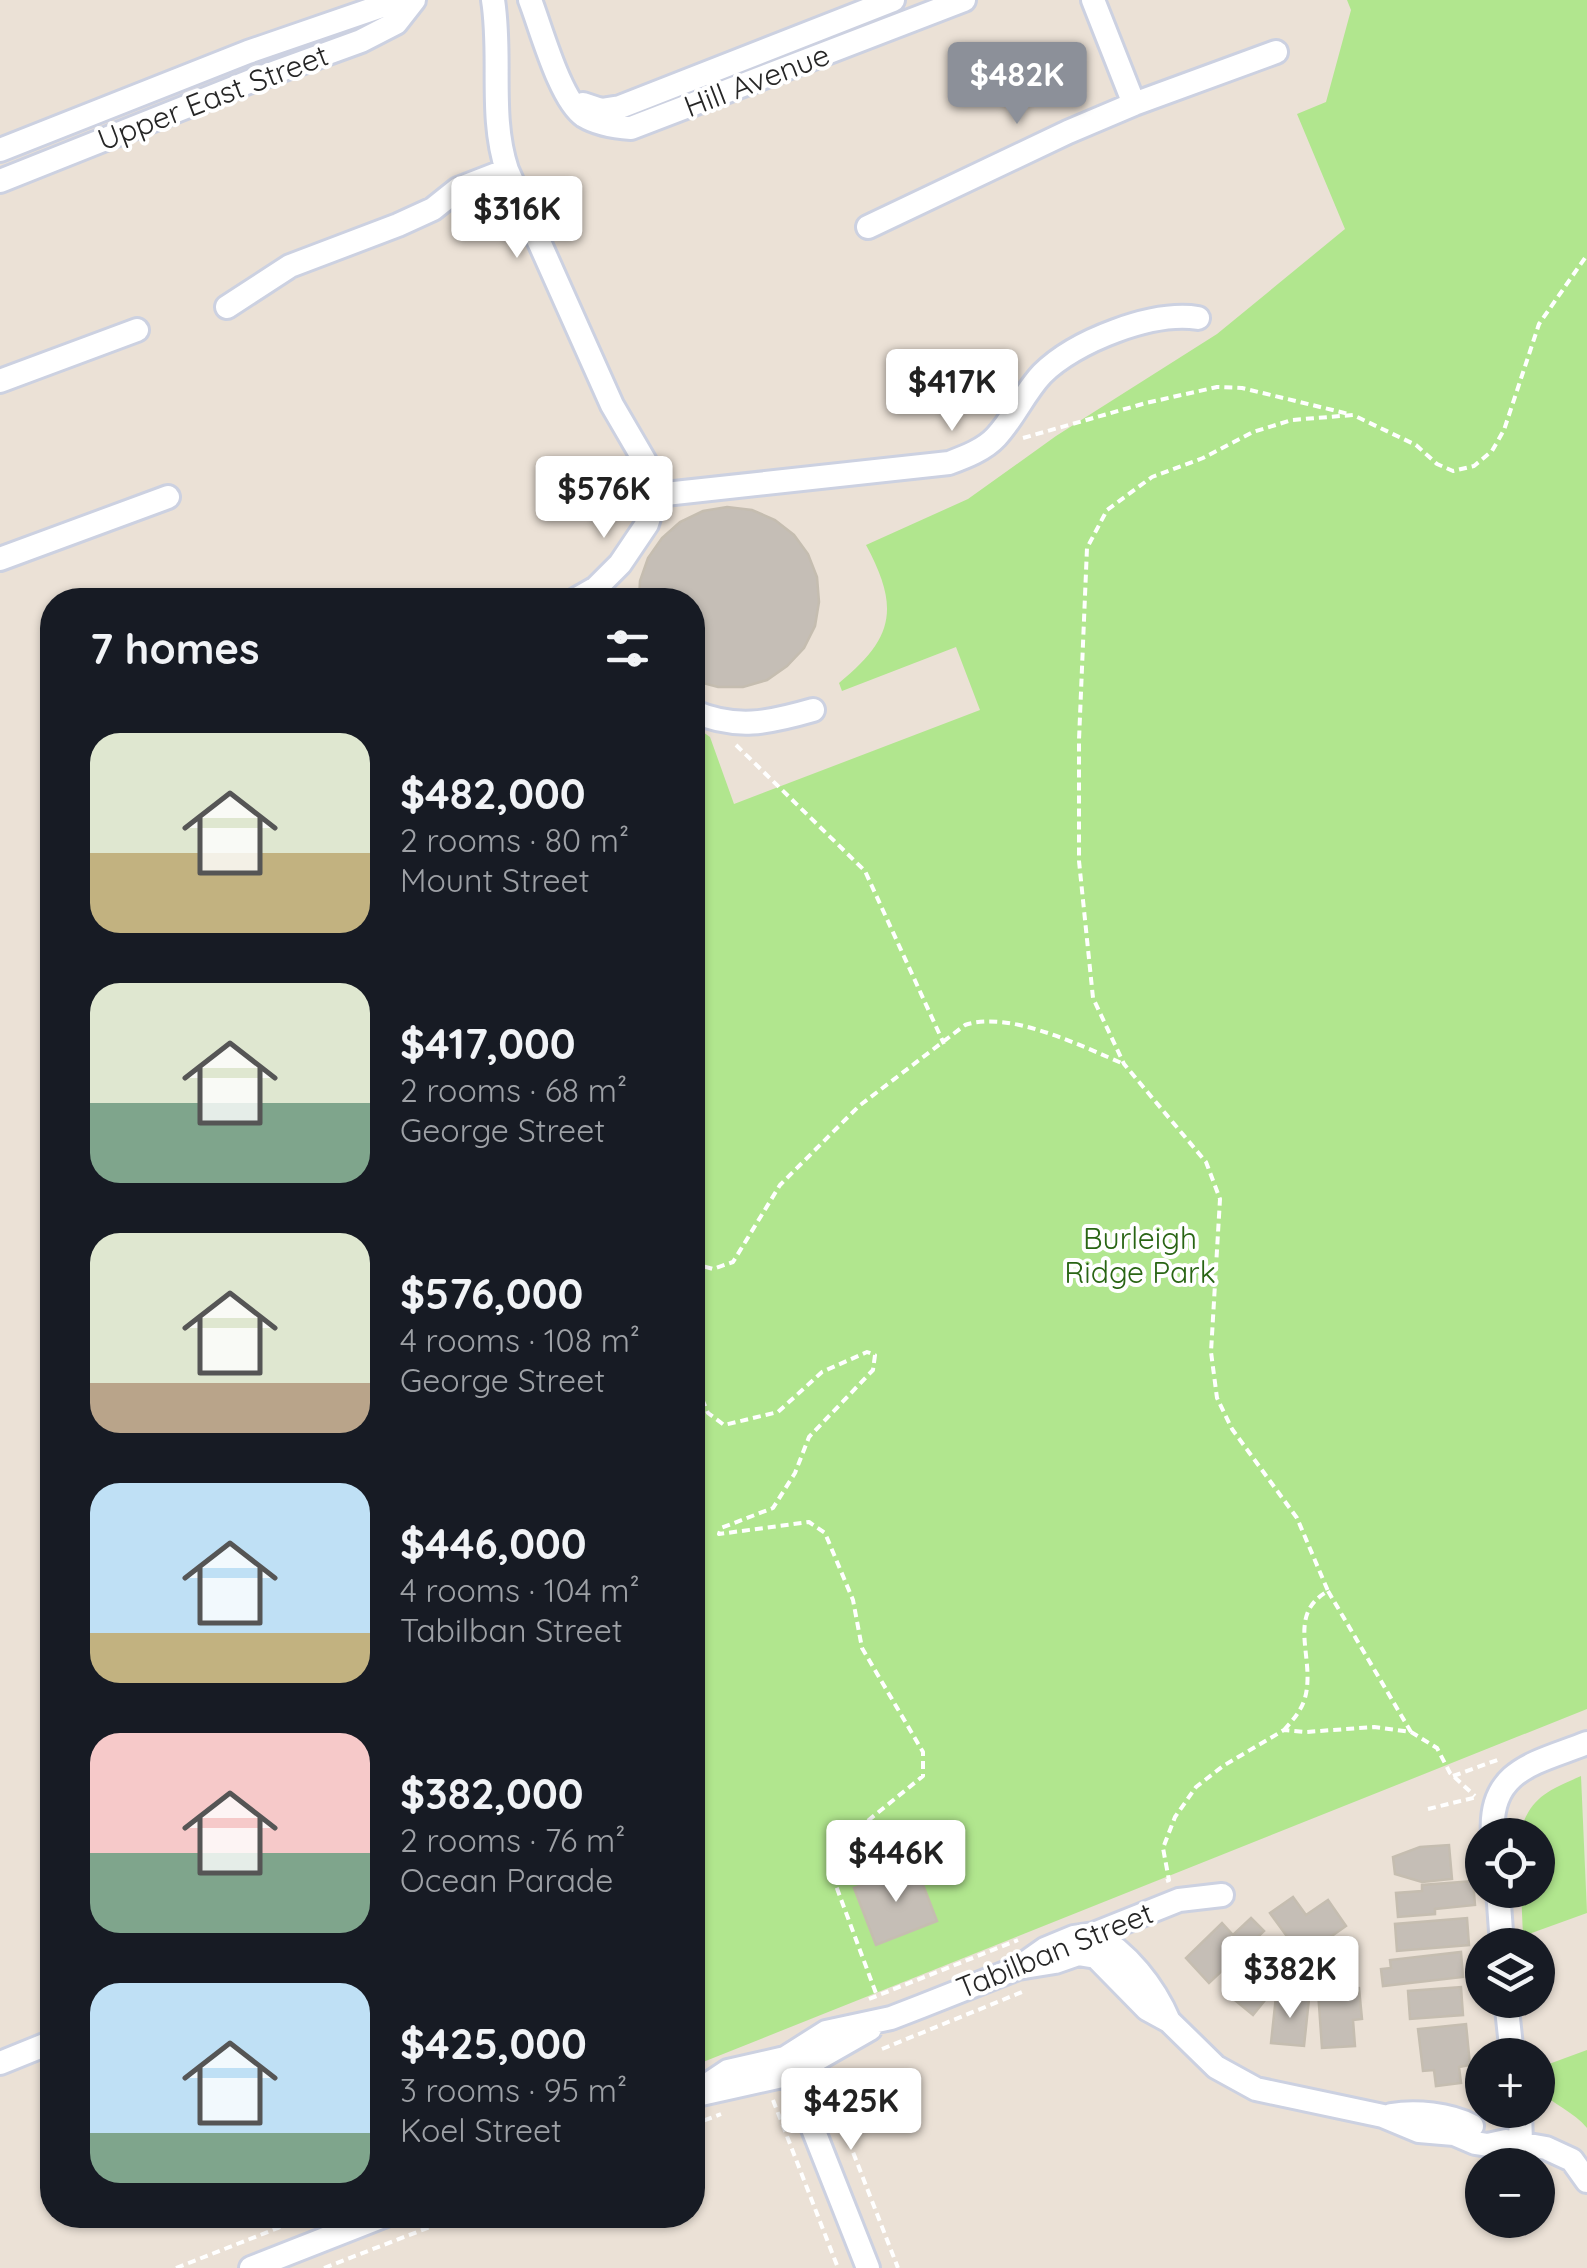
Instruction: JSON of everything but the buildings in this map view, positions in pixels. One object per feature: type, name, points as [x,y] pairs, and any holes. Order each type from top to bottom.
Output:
[{"type":"street","name":"Upper East Street","points":[[0,150],[248,52],[398,0]]},
{"type":"street","name":"Upper East Street","points":[[0,181],[361,41],[396,22],[414,0]]},
{"type":"street","points":[[493,0],[499,139],[507,170],[612,405],[647,465],[656,495],[641,536],[604,588]]},
{"type":"street","name":"Hill Avenue","points":[[530,0],[572,103],[583,115],[612,126],[635,128],[964,0]]},
{"type":"street","name":"Hill Avenue","points":[[563,84],[582,104],[596,109],[616,108],[893,0]]},
{"type":"street","points":[[1093,0],[1134,104]]},
{"type":"street","points":[[868,227],[1068,132],[1276,52]]},
{"type":"street","points":[[227,307],[304,259],[398,225],[436,207],[458,189],[507,170]]},
{"type":"street","points":[[656,495],[949,463],[995,439],[1044,372],[1072,351],[1150,320],[1178,315],[1198,318]]},
{"type":"street","points":[[0,381],[137,330]]},
{"type":"street","points":[[0,558],[168,497]]},
{"type":"street","points":[[705,717],[745,724],[813,710]]},
{"type":"street","points":[[1494,1818],[1488,1794],[1523,1768],[1587,1743]]},
{"type":"street","name":"Tabilban Street","points":[[705,2091],[788,2066],[890,2018],[1018,1968],[1046,1949],[1074,1937],[1091,1944],[1179,1900],[1222,1895]]},
{"type":"street","points":[[1091,1944],[1112,1946],[1144,1978],[1169,2020],[1216,2067],[1256,2089],[1384,2116],[1419,2130],[1454,2134],[1475,2143],[1514,2143],[1560,2154],[1572,2160],[1587,2181]]},
{"type":"street","points":[[0,2063],[40,2047]]},
{"type":"street","points":[[788,2066],[868,2268]]},
{"type":"street","points":[[1514,2143],[1517,2128]]},
{"type":"street","points":[[250,2268],[353,2228]]},
{"type":"path","points":[[1022,438],[1146,403],[1217,387],[1242,388],[1353,415],[1406,440],[1453,471],[1474,466],[1492,450],[1504,430],[1539,324],[1587,255]]},
{"type":"path","points":[[1353,415],[1292,420],[1253,432],[1204,458],[1152,478],[1107,510],[1087,548],[1079,861],[1093,998],[1124,1064],[1206,1162],[1220,1199],[1210,1352],[1217,1398],[1232,1429],[1296,1518],[1328,1591],[1411,1732]]},
{"type":"path","points":[[715,721],[750,762],[865,871],[944,1044]]},
{"type":"path","points":[[705,1267],[714,1269],[733,1262],[780,1185],[859,1106],[965,1025],[983,1020],[1046,1034],[1124,1064]]},
{"type":"path","points":[[705,1406],[724,1425],[778,1412],[822,1372],[868,1352],[875,1355],[873,1370],[809,1437],[795,1474],[773,1508],[721,1528],[719,1534],[809,1522],[825,1533],[853,1600],[862,1648],[923,1752],[923,1776],[833,1854],[832,1875],[877,1996]]},
{"type":"path","points":[[1169,1880],[1163,1848],[1175,1817],[1196,1787],[1284,1730],[1298,1715],[1308,1670],[1304,1620],[1313,1599],[1328,1591]]},
{"type":"path","points":[[1284,1730],[1374,1727],[1411,1732],[1437,1748],[1453,1776],[1488,1794]]},
{"type":"path","points":[[1453,1776],[1492,1762]]},
{"type":"path","points":[[1428,1809],[1488,1794]]},
{"type":"path","name":"Tabilban Street","points":[[881,2049],[1023,1992]]},
{"type":"path","points":[[826,2072],[827,2089],[898,2268]]},
{"type":"path","points":[[771,2094],[838,2268]]},
{"type":"path","points":[[176,2268],[279,2228]]},
{"type":"path","points":[[324,2268],[427,2228]]},
{"type":"green space","name":"Burleigh Ridge Park","points":[[1347,0],[1587,0],[1587,1709],[705,2061],[705,733],[710,737],[734,804],[980,710],[956,647],[842,691],[839,683],[871,651],[886,621],[884,587],[866,545],[968,499],[1056,436],[1217,334],[1345,229],[1297,114],[1326,102],[1351,10]]},
{"type":"green space","points":[[1581,1776],[1587,1913],[1545,1928],[1523,1928],[1522,1908],[1555,1908],[1555,1818],[1525,1818],[1541,1797]]},
{"type":"green space","points":[[1587,2050],[1587,2128],[1555,2102],[1555,2062]]}]
